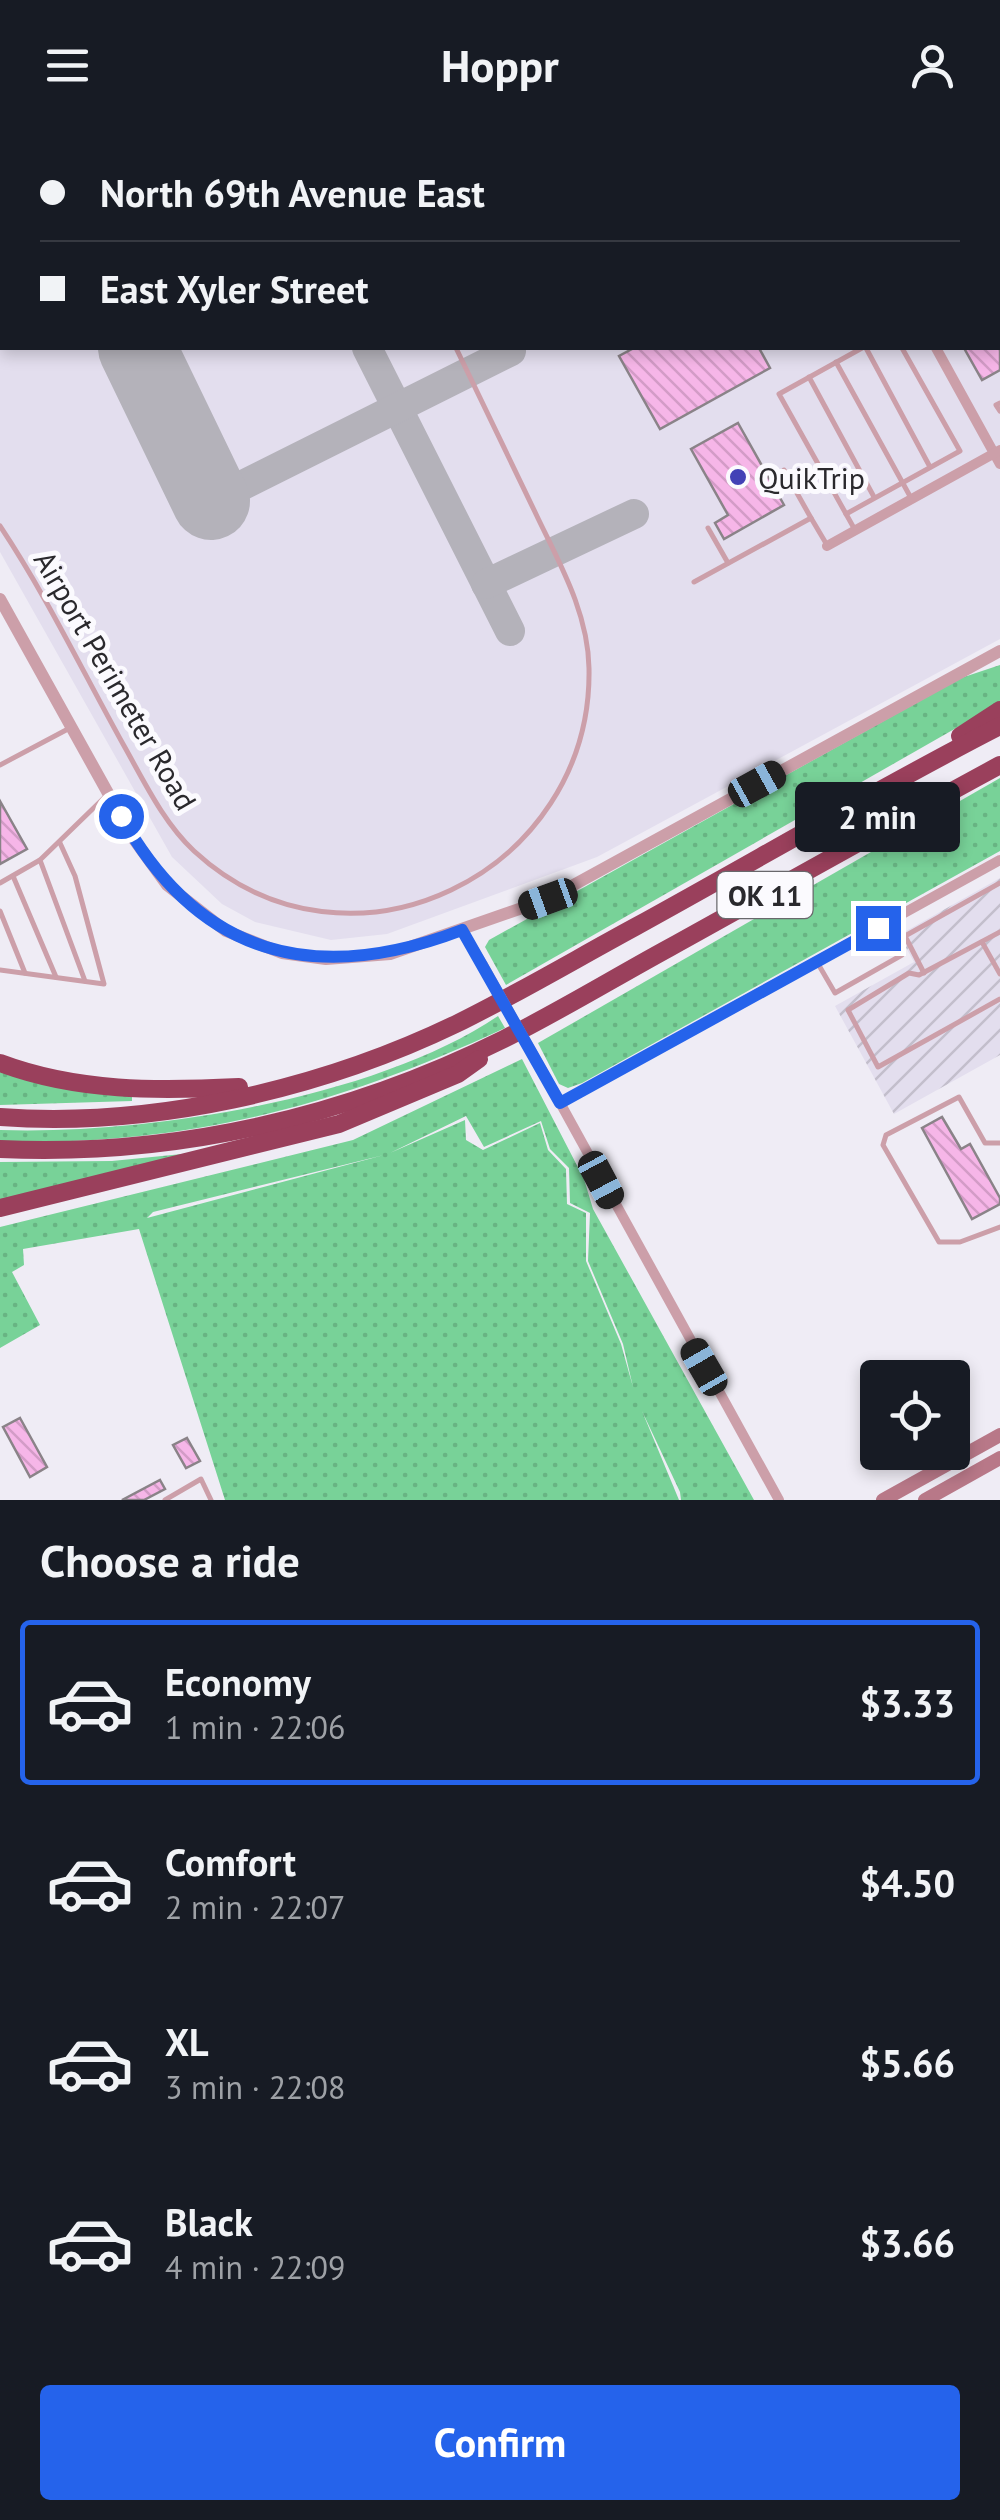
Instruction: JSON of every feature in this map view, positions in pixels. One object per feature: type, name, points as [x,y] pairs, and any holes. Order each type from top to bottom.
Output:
[{"type":"highway","points":[[868,798],[1000,710]]},
{"type":"highway","name":"OK 11","points":[[0,1118],[59,1118],[149,1110],[290,1084],[452,1026],[1000,726]]},
{"type":"highway","name":"OK 11","points":[[0,1150],[120,1150],[268,1124],[361,1098],[506,1038],[1000,765]]},
{"type":"highway","points":[[0,1208],[339,1124],[458,1074],[506,1038]]},
{"type":"highway","points":[[0,1063],[57,1080],[141,1090],[290,1084]]},
{"type":"main road","points":[[883,1500],[1000,1435]]},
{"type":"main road","points":[[925,1500],[1000,1458]]},
{"type":"street","points":[[827,546],[968,467],[998,456],[937,350]]},
{"type":"street","points":[[0,598],[146,859],[167,885],[202,916],[252,943],[304,957],[390,954],[548,899],[1000,651]]},
{"type":"street","points":[[560,1103],[1000,860]]},
{"type":"street","points":[[462,930],[779,1500]]},
{"type":"lane","name":"Airport Perimeter Road","points":[[0,526],[154,800],[194,850],[248,888],[304,908],[372,913],[416,906],[465,886],[510,852],[534,827],[554,800],[571,762],[588,702],[590,666],[577,603],[457,350]]},
{"type":"lane","points":[[855,530],[779,394],[860,350]]},
{"type":"lane","points":[[865,350],[930,467]]},
{"type":"lane","points":[[903,350],[968,467]]},
{"type":"lane","points":[[836,362],[911,498]]},
{"type":"lane","points":[[808,377],[875,498]]},
{"type":"lane","points":[[1000,403],[996,405],[1000,411]]},
{"type":"lane","points":[[846,514],[960,451]]},
{"type":"lane","points":[[784,470],[827,546]]},
{"type":"lane","points":[[694,582],[811,518]]},
{"type":"lane","points":[[708,528],[728,563]]},
{"type":"lane","points":[[0,765],[72,727]]},
{"type":"lane","points":[[0,883],[40,860],[109,793]]},
{"type":"lane","points":[[0,970],[104,984],[75,876],[60,843]]},
{"type":"lane","points":[[40,860],[85,981]]},
{"type":"lane","points":[[14,876],[56,978]]},
{"type":"lane","points":[[924,973],[905,936],[1000,882]]},
{"type":"lane","points":[[0,911],[25,973]]},
{"type":"lane","points":[[1000,932],[924,973],[909,973],[848,1010],[878,1067],[1000,998]]},
{"type":"lane","points":[[982,942],[1000,974]]},
{"type":"lane","points":[[816,962],[835,993],[902,955]]},
{"type":"lane","points":[[999,1146],[985,1143],[959,1097],[886,1135],[883,1145],[939,1242],[960,1242],[1000,1227]]},
{"type":"lane","points":[[165,1500],[201,1479],[210,1500]]},
{"type":"shaded area","points":[[0,350],[1000,350],[1000,639],[597,857],[387,934],[331,940],[255,922],[222,904],[172,857],[0,552]]},
{"type":"shaded area","points":[[1000,878],[1000,1055],[894,1114],[835,1006],[914,962],[899,935]]},
{"type":"green space","points":[[1000,665],[1000,703],[506,985],[485,947],[489,940],[961,678]]},
{"type":"green space","points":[[1000,778],[1000,851],[582,1083],[568,1088],[559,1084],[538,1043]]},
{"type":"green space","points":[[498,1016],[505,1028],[442,1056],[320,1100],[259,1116],[134,1137],[0,1142],[0,1130],[122,1126],[189,1118],[325,1090],[389,1070],[447,1045]]},
{"type":"green space","points":[[522,1059],[584,1179],[593,1209],[754,1500],[681,1500],[642,1411],[679,1500],[225,1500],[139,1229],[23,1249],[24,1265],[12,1272],[40,1325],[0,1348],[0,1227],[353,1140]],"holes":[[[466,1116],[484,1147],[541,1121],[550,1149],[569,1168],[570,1203],[590,1213],[588,1261],[623,1344],[633,1387],[621,1344],[586,1261],[586,1213],[567,1204],[566,1169],[548,1150],[540,1123],[483,1150],[466,1140],[465,1120],[390,1153]],[[384,1155],[147,1218],[153,1212]]]},
{"type":"green space","points":[[0,1069],[132,1095],[132,1101],[0,1105]]},
{"type":"green space","points":[[192,1153],[0,1204],[0,1162],[112,1161]]},
{"type":"building","points":[[630,350],[760,350],[770,368],[660,429],[619,356]]},
{"type":"building","points":[[965,350],[1000,350],[1000,370],[982,380]]},
{"type":"building","name":"QuikTrip","points":[[738,423],[784,505],[724,539],[715,523],[728,515],[691,449]]},
{"type":"building","points":[[0,801],[27,849],[0,864]]},
{"type":"building","points":[[942,1117],[961,1149],[970,1144],[1000,1198],[1000,1204],[972,1219],[922,1128]]},
{"type":"building","points":[[20,1418],[47,1467],[30,1477],[3,1427]]},
{"type":"building","points":[[187,1438],[200,1461],[186,1468],[173,1445]]},
{"type":"building","points":[[160,1480],[165,1489],[144,1500],[122,1500]]},
{"type":"taxiway","points":[[368,350],[510,631]]},
{"type":"taxiway","points":[[211,501],[511,351]]},
{"type":"taxiway","points":[[486,584],[634,514]]},
{"type":"runway","points":[[138,350],[211,501]]},
{"type":"place","name":"QuikTrip","points":[[738,477]]},
{"type":"route","points":[[121,816],[146,859],[167,885],[202,916],[252,943],[304,957],[359,958],[390,954],[462,930],[560,1103],[878,928]]}]
